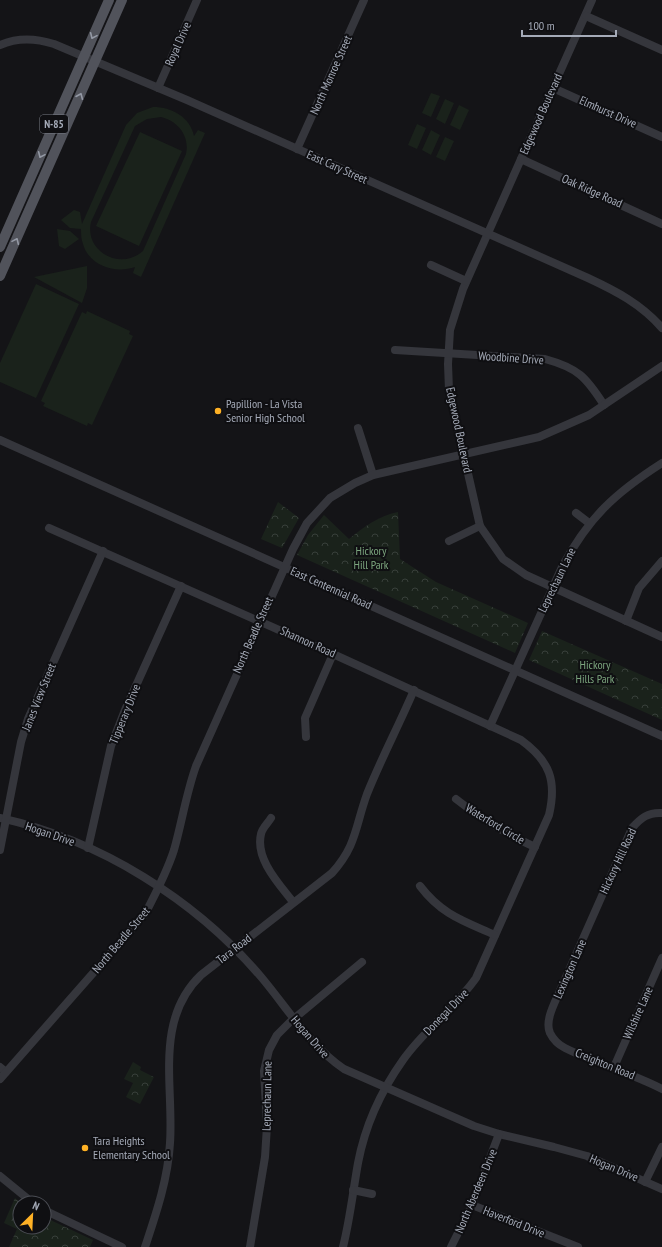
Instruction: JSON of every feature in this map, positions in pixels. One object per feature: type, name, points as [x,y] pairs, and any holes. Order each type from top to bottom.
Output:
[{"type":"main road","name":"N-85","points":[[0,247],[109,0]]},
{"type":"main road","name":"N-85","points":[[0,276],[122,0]]},
{"type":"street","name":"Royal Drive","points":[[158,88],[197,0]]},
{"type":"street","name":"North Monroe Street","points":[[297,149],[364,0]]},
{"type":"street","name":"Edgewood Boulevard","points":[[592,0],[466,281],[450,330],[448,354],[449,390],[480,526],[495,550],[514,568],[552,588],[662,637]]},
{"type":"street","points":[[586,16],[662,50]]},
{"type":"street","name":"East Cary Street","points":[[0,45],[18,39],[40,40],[84,56],[488,233],[621,294],[648,312],[662,328]]},
{"type":"street","name":"Elmhurst Drive","points":[[553,88],[662,136]]},
{"type":"street","name":"Oak Ridge Road","points":[[521,160],[662,224]]},
{"type":"street","points":[[430,265],[466,281]]},
{"type":"street","name":"Woodbine Drive","points":[[395,350],[545,359],[579,372],[592,386],[604,405]]},
{"type":"street","name":"North Beadle Street","points":[[0,1079],[3,1069],[124,940],[145,914],[160,887],[174,849],[188,788],[196,766],[284,567],[307,523],[322,505],[343,489],[374,476],[540,437],[589,415],[662,366]]},
{"type":"street","points":[[358,428],[374,476]]},
{"type":"street","name":"East Centennial Road","points":[[0,440],[662,736]]},
{"type":"street","name":"Leprechaun Lane","points":[[490,726],[552,588],[575,543],[589,523],[615,496],[662,463]]},
{"type":"street","points":[[576,513],[589,523]]},
{"type":"street","points":[[449,541],[480,526]]},
{"type":"street","name":"Shannon Road","points":[[49,528],[414,690],[521,740]]},
{"type":"street","name":"Janes View Street","points":[[0,850],[3,819],[21,742],[28,719],[103,552]]},
{"type":"street","points":[[626,621],[640,588],[662,561]]},
{"type":"street","name":"Tipperary Drive","points":[[88,848],[111,746],[125,710],[181,586]]},
{"type":"street","points":[[306,738],[304,729],[305,718],[333,654]]},
{"type":"street","name":"Tara Road","points":[[144,1247],[160,1198],[170,1145],[171,1108],[169,1045],[175,1018],[184,996],[197,979],[293,902],[332,874],[344,859],[353,843],[367,793],[414,690]]},
{"type":"street","name":"Donegal Drive","points":[[343,1247],[358,1161],[367,1128],[385,1087],[415,1043],[468,990],[476,978],[549,815],[553,798],[553,785],[550,773],[532,748],[521,740]]},
{"type":"street","name":"Waterford Circle","points":[[456,799],[478,817],[502,831],[535,847]]},
{"type":"street","name":"Hickory Hill Road","points":[[598,904],[632,828],[641,818],[653,812],[662,813]]},
{"type":"street","points":[[271,818],[261,834],[263,856],[272,875],[293,902]]},
{"type":"street","name":"Hogan Drive","points":[[3,819],[44,831],[88,848],[113,860],[160,887],[198,915],[234,949],[261,977],[316,1046],[331,1060],[344,1069],[452,1117],[499,1134],[554,1146],[587,1156],[662,1189]]},
{"type":"street","points":[[420,886],[429,898],[443,911],[496,936]]},
{"type":"street","name":"Lexington Lane","points":[[552,1035],[548,1023],[551,1011],[598,904]]},
{"type":"street","name":"Wilshire Lane","points":[[614,1067],[662,958]]},
{"type":"street","name":"Leprechaun Lane","points":[[250,1247],[265,1157],[267,1126],[264,1075],[266,1061],[274,1040],[280,1031],[362,962]]},
{"type":"street","name":"Creighton Road","points":[[552,1035],[564,1048],[614,1067],[662,1089]]},
{"type":"street","name":"North Aberdeen Drive","points":[[451,1247],[472,1205],[499,1134]]},
{"type":"street","points":[[646,1182],[662,1147]]},
{"type":"street","points":[[0,1176],[23,1195]]},
{"type":"street","points":[[353,1190],[372,1194]]},
{"type":"street","name":"Haverford Drive","points":[[472,1205],[578,1247]]},
{"type":"street","points":[[52,1214],[122,1247]]},
{"type":"green space","points":[[431,93],[440,96],[431,117],[422,113]]},
{"type":"green space","points":[[445,99],[454,103],[445,124],[436,119]]},
{"type":"green space","points":[[459,105],[469,110],[460,130],[450,125]]},
{"type":"green space","points":[[153,107],[167,109],[179,114],[189,123],[194,136],[198,130],[205,133],[141,277],[133,273],[135,267],[128,269],[112,269],[97,263],[86,252],[82,240],[81,229],[70,228],[61,220],[74,210],[80,212],[82,224],[126,125],[137,113]],"holes":[[[161,117],[173,122],[184,135],[187,147],[186,154],[143,251],[134,257],[115,259],[99,250],[93,242],[90,233],[91,222],[135,126],[147,119]]]},
{"type":"green space","points":[[417,124],[426,128],[417,149],[408,145]]},
{"type":"green space","points":[[431,130],[440,135],[431,155],[422,150]]},
{"type":"green space","points":[[140,132],[182,151],[139,246],[96,226]]},
{"type":"green space","points":[[445,137],[454,141],[445,161],[436,157]]},
{"type":"green space","points":[[57,229],[70,231],[79,239],[65,249],[59,246]]},
{"type":"green space","points":[[87,266],[87,288],[82,303],[34,277]]},
{"type":"green space","points":[[36,284],[79,304],[36,398],[0,382],[0,363]]},
{"type":"green space","points":[[87,311],[130,331],[129,334],[133,336],[92,425],[88,423],[87,426],[43,406],[45,403],[41,401],[82,312],[86,314]]},
{"type":"green space","points":[[278,502],[299,518],[282,548],[261,539]]},
{"type":"green space","name":"Hickory Hill Park","points":[[398,512],[400,559],[436,582],[528,623],[515,653],[297,555],[308,535],[324,515],[349,539],[378,519]]},
{"type":"green space","name":"Hickory Hills Park","points":[[542,631],[662,684],[662,720],[529,660]]},
{"type":"green space","points":[[133,1062],[141,1067],[140,1070],[154,1077],[140,1104],[126,1097],[133,1083],[124,1079]]},
{"type":"green space","points":[[12,1205],[12,1227],[4,1223]]},
{"type":"green space","points":[[52,1221],[93,1240],[90,1247],[9,1247],[14,1235],[52,1235]]},
{"type":"place","name":"Papillion - La Vista Senior High School","points":[[218,411]]},
{"type":"place","name":"Tara Heights Elementary School","points":[[85,1148]]}]
